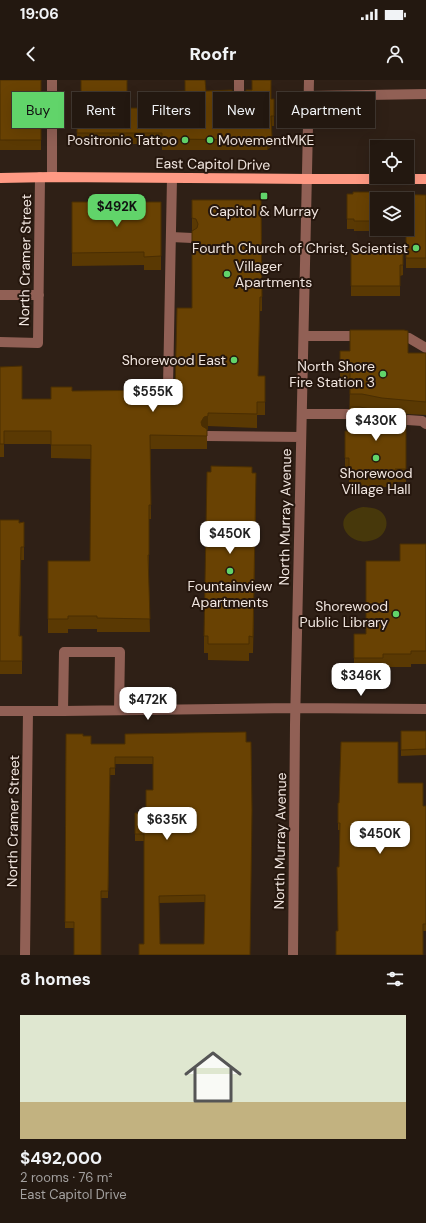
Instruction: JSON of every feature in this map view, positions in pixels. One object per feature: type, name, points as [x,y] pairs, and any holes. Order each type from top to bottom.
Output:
[{"type":"main road","name":"East Capitol Drive","points":[[0,178],[52,176],[426,179]]},
{"type":"street","points":[[52,80],[52,176]]},
{"type":"street","points":[[239,80],[239,92]]},
{"type":"street","name":"North Murray Avenue","points":[[308,92],[309,80]]},
{"type":"street","points":[[375,95],[426,94]]},
{"type":"street","name":"North Murray Avenue","points":[[293,955],[295,708],[308,128]]},
{"type":"street","name":"North Cramer Street","points":[[0,342],[38,343],[40,176]]},
{"type":"street","points":[[168,387],[168,239],[172,178]]},
{"type":"street","points":[[168,239],[192,238]]},
{"type":"street","points":[[0,295],[39,295]]},
{"type":"street","points":[[304,336],[371,336]]},
{"type":"street","points":[[386,336],[400,336],[409,338],[426,348]]},
{"type":"street","points":[[302,414],[361,414],[422,421],[426,424]]},
{"type":"street","points":[[207,436],[301,437]]},
{"type":"street","points":[[63,711],[64,652],[120,652],[119,710]]},
{"type":"street","points":[[0,711],[295,708],[426,709]]},
{"type":"street","name":"North Cramer Street","points":[[25,955],[28,711]]},
{"type":"shaded area","points":[[363,507],[374,508],[380,511],[386,518],[385,530],[380,537],[376,539],[366,541],[357,540],[350,536],[345,530],[343,524],[345,517],[352,511]]},
{"type":"building","points":[[0,80],[41,80],[41,92],[12,92],[12,128],[41,128],[41,140],[0,140]]},
{"type":"building","points":[[81,80],[127,80],[127,92],[81,92]]},
{"type":"building","points":[[185,80],[205,80],[206,91],[232,90],[232,92],[213,92],[213,128],[269,128],[269,92],[246,92],[246,90],[252,90],[252,80],[271,80],[271,99],[274,99],[274,116],[271,116],[272,136],[267,140],[162,139],[162,133],[77,133],[77,128],[130,128],[130,108],[138,108],[138,128],[205,128],[205,92],[161,92],[185,91]]},
{"type":"building","points":[[353,192],[370,192],[370,221],[354,221],[354,219],[347,219],[347,194],[353,194]]},
{"type":"building","points":[[414,195],[426,195],[426,258],[406,258],[406,236],[414,236]]},
{"type":"building","points":[[192,200],[261,200],[262,297],[260,297],[258,376],[265,376],[265,402],[257,402],[257,414],[208,413],[208,416],[204,417],[201,422],[202,426],[207,429],[207,436],[150,435],[151,505],[149,505],[148,555],[150,619],[68,616],[68,619],[48,619],[48,561],[90,561],[91,445],[51,445],[51,431],[4,431],[4,444],[0,444],[0,367],[22,366],[22,399],[51,399],[51,387],[72,387],[72,391],[175,390],[177,308],[192,308],[192,231],[197,228],[198,224],[196,219],[192,218]]},
{"type":"building","points":[[72,202],[161,202],[161,256],[144,257],[144,252],[72,253]]},
{"type":"building","points":[[351,248],[403,248],[403,265],[400,265],[400,286],[351,286]]},
{"type":"building","name":"North Shore Fire Station 3","points":[[350,330],[408,331],[408,353],[426,353],[426,402],[382,398],[362,394],[350,394],[350,368],[340,368],[340,351],[350,351]]},
{"type":"building","name":"Shorewood Village Hall","points":[[350,407],[406,413],[406,469],[395,469],[395,474],[349,474],[349,458],[345,458],[345,431],[349,431]]},
{"type":"building","name":"Fountainview Apartments","points":[[211,466],[252,467],[252,473],[256,473],[253,637],[249,636],[249,644],[208,644],[208,636],[204,636],[207,472],[211,472]]},
{"type":"building","points":[[0,520],[19,520],[19,523],[24,522],[24,547],[21,547],[19,636],[22,636],[22,661],[0,661]]},
{"type":"building","name":"Shorewood Public Library","points":[[400,544],[426,544],[426,651],[411,651],[411,654],[383,654],[383,658],[354,658],[354,634],[366,634],[366,561],[400,561]]},
{"type":"building","points":[[401,731],[426,731],[426,749],[401,750]]},
{"type":"building","points":[[246,732],[246,742],[251,742],[252,810],[250,955],[139,955],[139,944],[144,944],[144,834],[135,834],[135,813],[146,813],[146,790],[153,790],[153,757],[115,757],[115,768],[110,768],[108,891],[101,891],[101,955],[74,955],[74,922],[65,922],[66,734],[83,734],[83,736],[91,736],[91,744],[125,744],[125,734]],"holes":[[[205,895],[204,944],[160,944],[159,896]]]},
{"type":"building","points":[[341,742],[398,742],[398,783],[423,783],[423,806],[426,806],[426,924],[423,924],[423,955],[336,955],[336,931],[338,931],[337,867],[339,867],[340,823],[338,823],[338,803]]},
{"type":"place","name":"Positronic Tattoo","points":[[185,140]]},
{"type":"place","name":"MovementMKE","points":[[210,140]]},
{"type":"place","name":"Capitol & Murray","points":[[264,196]]},
{"type":"place","name":"Fourth Church of Christ, Scientist","points":[[416,248]]},
{"type":"place","name":"Villager Apartments","points":[[227,274]]},
{"type":"place","name":"Shorewood East","points":[[234,360]]},
{"type":"place","name":"North Shore Fire Station 3","points":[[383,374]]},
{"type":"place","name":"Shorewood Village Hall","points":[[376,458]]},
{"type":"place","name":"Fountainview Apartments","points":[[230,571]]},
{"type":"place","name":"Shorewood Public Library","points":[[396,614]]}]
